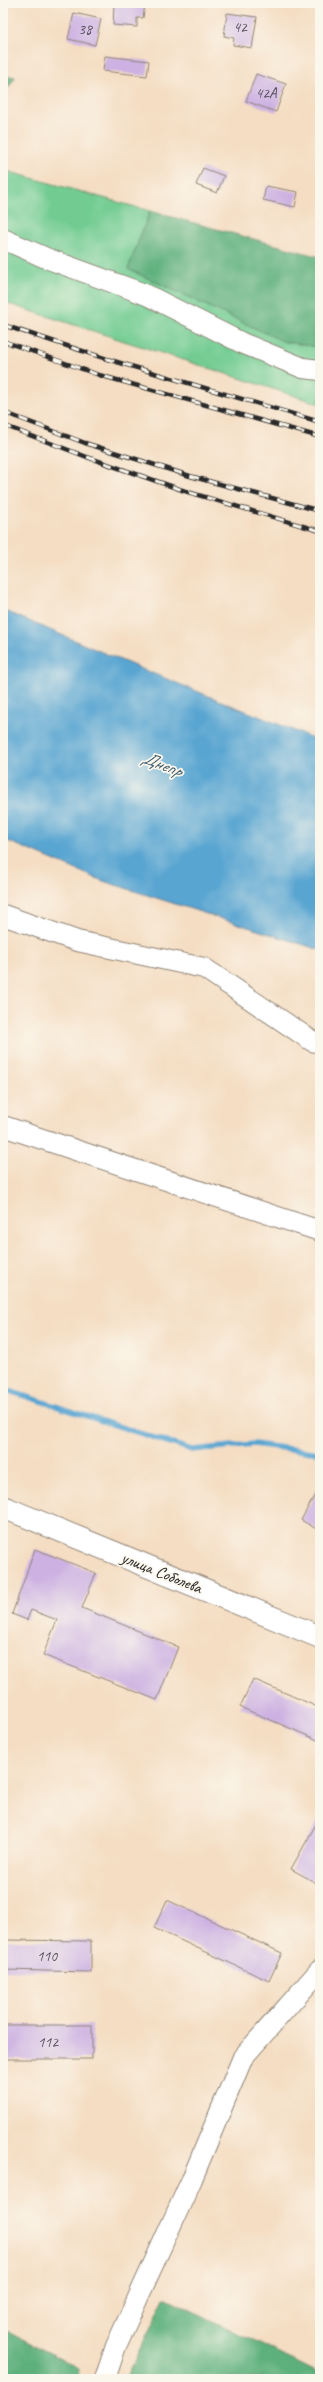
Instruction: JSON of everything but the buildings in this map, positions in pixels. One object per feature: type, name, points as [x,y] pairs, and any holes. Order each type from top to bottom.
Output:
[{"type":"street","points":[[3,239],[46,258],[147,295],[242,343],[303,368],[320,370]]},
{"type":"street","points":[[3,915],[77,941],[204,968],[312,1041],[320,1043]]},
{"type":"street","points":[[3,1126],[320,1231]]},
{"type":"street","name":"улица Соболева","points":[[3,1507],[320,1637]]},
{"type":"street","points":[[105,2379],[116,2346],[192,2179],[243,2057],[320,1970]]},
{"type":"green space","points":[[3,75],[15,77],[3,96]]},
{"type":"green space","points":[[3,170],[150,211],[128,269],[285,342],[320,347],[320,404],[3,302]]},
{"type":"green space","points":[[150,211],[320,257],[320,347],[285,342],[128,269]]},
{"type":"green space","points":[[165,2297],[320,2374],[320,2379],[126,2379]]},
{"type":"green space","points":[[3,2329],[79,2368],[78,2379],[3,2379]]},
{"type":"water","name":"Днепр","points":[[3,610],[137,667],[320,741],[320,950],[103,881],[3,839]]},
{"type":"waterway","points":[[3,1389],[192,1450],[254,1444],[320,1453]]},
{"type":"railway","points":[[3,325],[107,359],[320,422]]},
{"type":"railway","points":[[3,341],[99,375],[320,437]]},
{"type":"railway","points":[[3,412],[85,443],[190,476],[320,511]]},
{"type":"railway","points":[[3,425],[87,457],[188,492],[320,531]]}]
